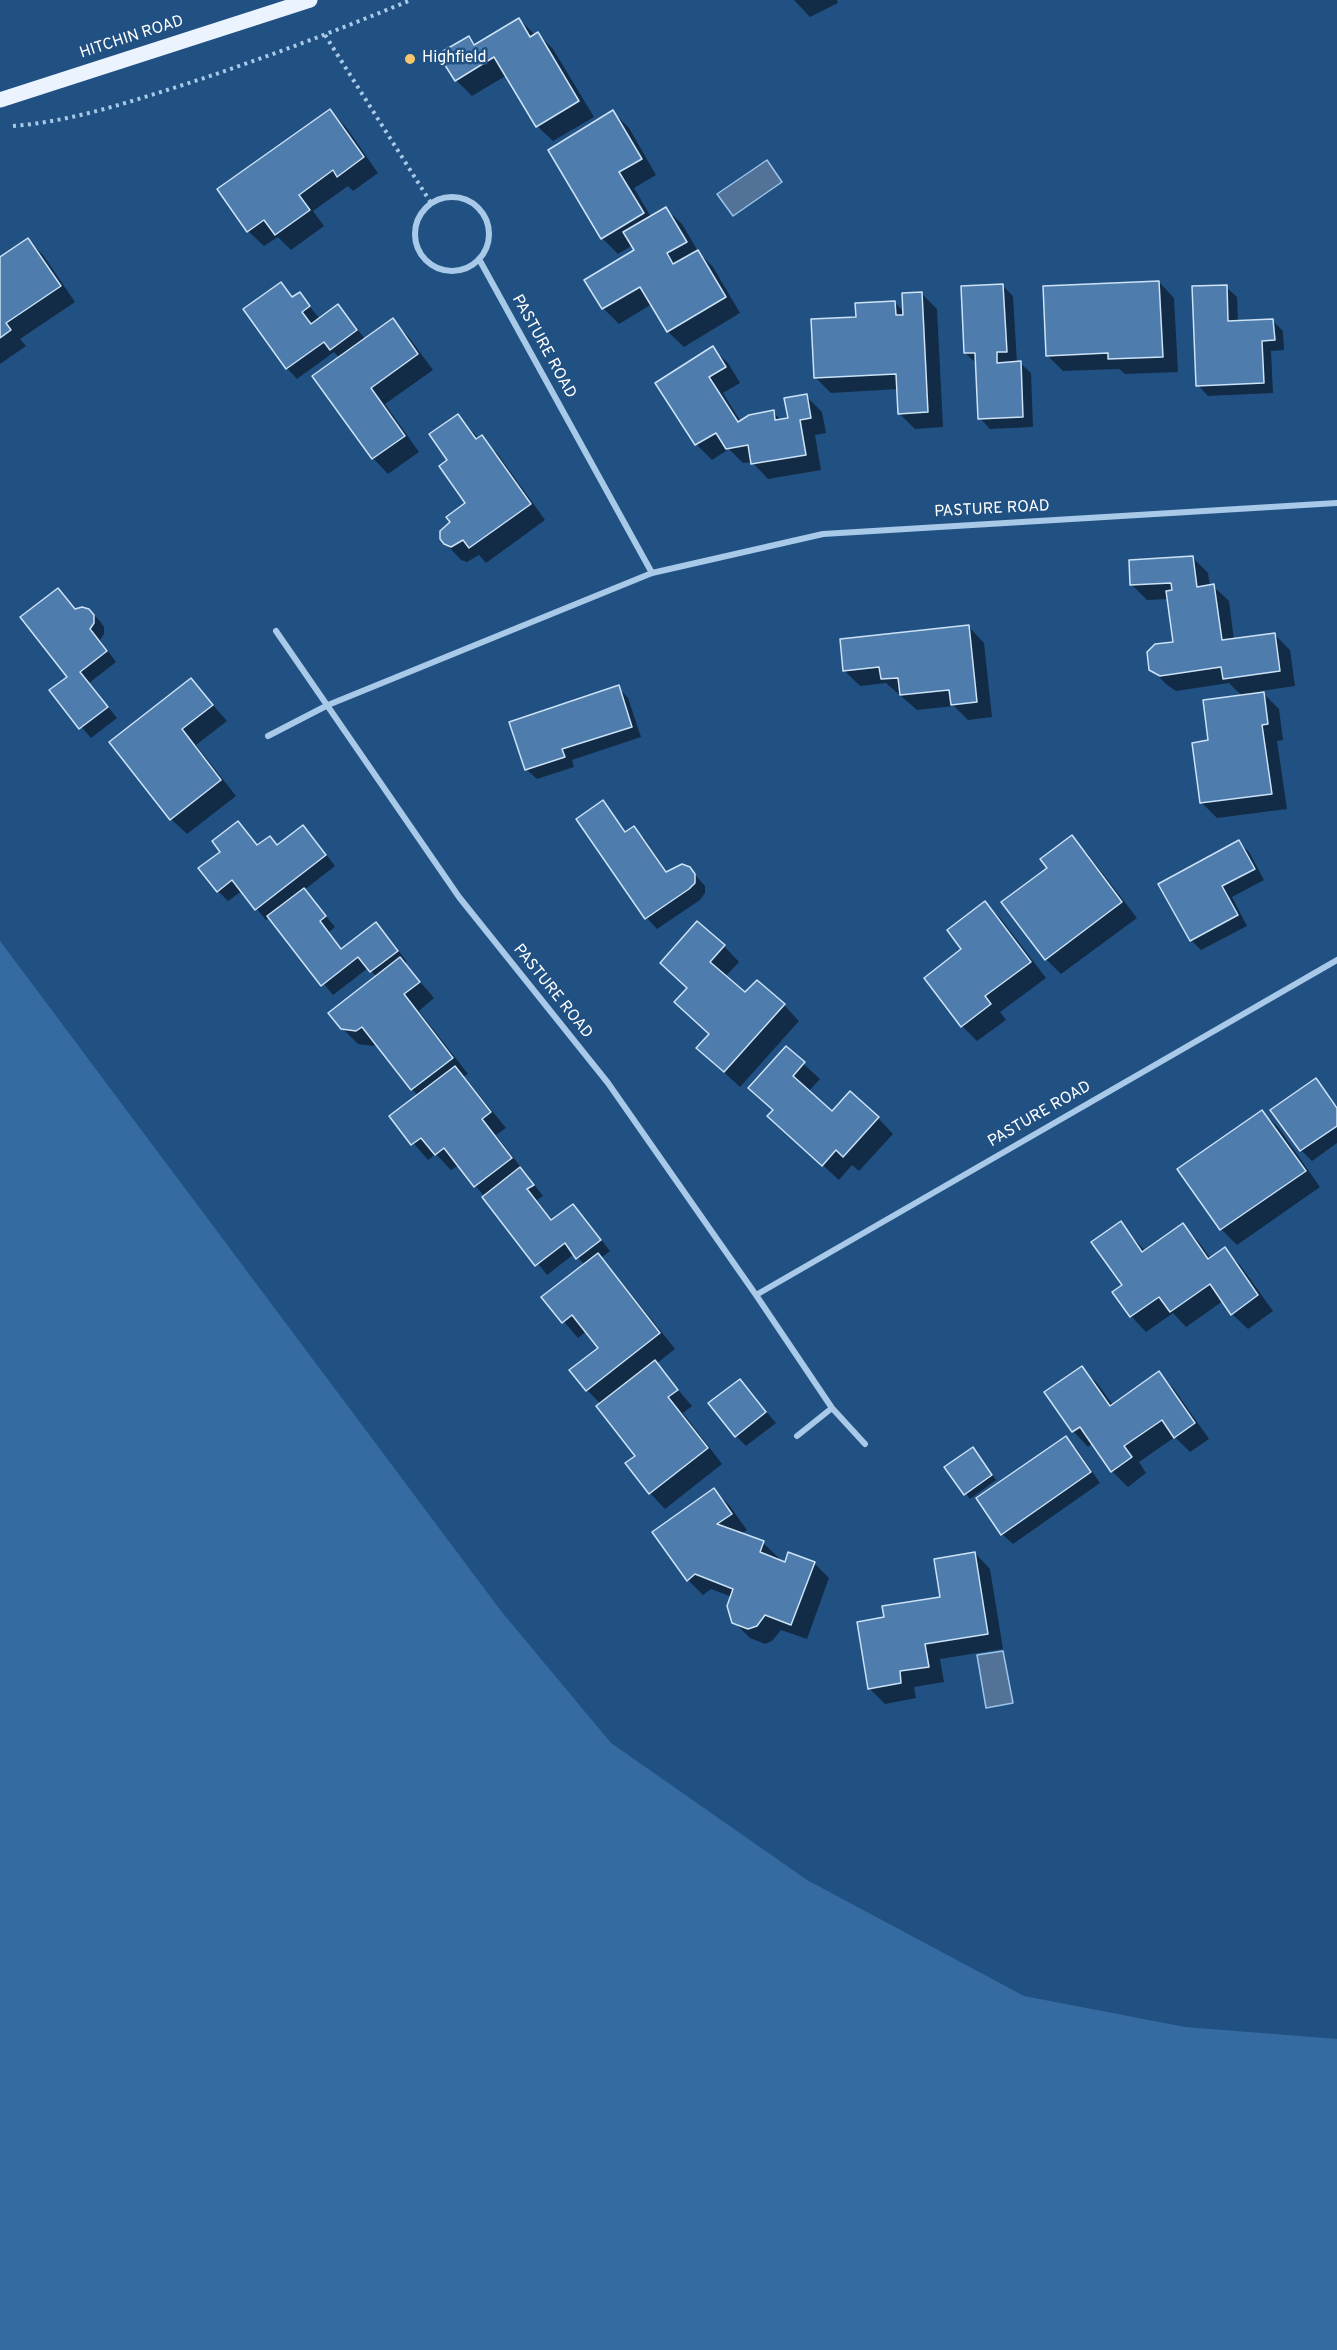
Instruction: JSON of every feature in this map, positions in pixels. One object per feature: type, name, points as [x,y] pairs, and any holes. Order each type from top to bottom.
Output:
[{"type":"main road","name":"HITCHIN ROAD","points":[[0,100],[310,0]]},
{"type":"street","points":[[448,197],[466,200],[480,210],[488,226],[488,244],[479,259],[461,270],[440,270],[423,258],[414,239],[417,218],[431,203],[448,197]]},
{"type":"street","name":"PASTURE ROAD","points":[[479,259],[652,573]]},
{"type":"street","name":"PASTURE ROAD","points":[[268,736],[328,705],[652,573],[823,534],[1337,503]]},
{"type":"street","name":"PASTURE ROAD","points":[[276,631],[459,897],[608,1083],[756,1294],[832,1408],[865,1444]]},
{"type":"street","name":"PASTURE ROAD","points":[[756,1294],[1337,960]]},
{"type":"street","points":[[797,1436],[832,1408]]},
{"type":"path","points":[[11,126],[42,124],[132,101],[235,69],[411,0]]},
{"type":"path","points":[[325,35],[431,203]]},
{"type":"shaded area","points":[[767,160],[782,182],[733,216],[717,194]]},
{"type":"shaded area","points":[[0,941],[501,1611],[611,1743],[807,1880],[1024,1996],[1185,2027],[1337,2039],[1337,2350],[0,2350]]},
{"type":"shaded area","points":[[1003,1651],[1013,1703],[986,1708],[977,1655]]},
{"type":"building","points":[[519,18],[530,37],[538,32],[579,101],[536,127],[494,57],[455,81],[438,54],[469,36],[474,45]]},
{"type":"building","points":[[330,109],[364,157],[337,177],[333,170],[299,195],[310,210],[275,235],[264,220],[247,232],[217,189]]},
{"type":"building","points":[[613,110],[642,159],[619,172],[644,213],[601,239],[548,150]]},
{"type":"building","points":[[666,207],[687,242],[667,253],[673,264],[698,250],[726,297],[667,332],[640,287],[602,309],[584,280],[634,250],[623,232]]},
{"type":"building","points":[[28,238],[61,286],[6,323],[11,330],[0,338],[0,257]]},
{"type":"building","points":[[1159,281],[1163,357],[1108,359],[1108,353],[1046,356],[1043,286]]},
{"type":"building","points":[[281,282],[292,297],[300,292],[310,306],[302,312],[311,324],[338,304],[357,330],[330,350],[324,342],[286,369],[243,309]]},
{"type":"building","points":[[1003,284],[1007,352],[997,352],[997,363],[1021,361],[1023,417],[978,419],[975,353],[964,353],[961,286]]},
{"type":"building","points":[[1227,285],[1228,321],[1273,319],[1275,340],[1262,341],[1264,383],[1196,386],[1192,286]]},
{"type":"building","points":[[922,292],[928,412],[898,414],[896,374],[814,378],[811,319],[856,317],[855,303],[895,301],[896,315],[903,315],[902,293]]},
{"type":"building","points":[[393,318],[418,354],[371,388],[405,436],[372,459],[312,376]]},
{"type":"building","points":[[713,346],[726,367],[709,377],[738,422],[749,415],[774,410],[775,420],[788,418],[784,398],[807,394],[811,418],[800,420],[806,455],[751,464],[748,445],[726,449],[716,433],[695,445],[655,383]]},
{"type":"building","points":[[458,414],[476,439],[482,435],[531,504],[469,548],[463,540],[451,547],[440,539],[440,531],[450,522],[446,517],[465,503],[439,466],[447,460],[429,434]]},
{"type":"building","points":[[1193,556],[1197,587],[1214,584],[1222,640],[1275,633],[1280,671],[1223,679],[1221,667],[1160,676],[1149,670],[1147,652],[1155,644],[1173,642],[1166,591],[1172,590],[1171,583],[1130,585],[1129,560]]},
{"type":"building","points":[[58,588],[75,609],[82,607],[89,609],[94,615],[94,623],[90,629],[107,651],[80,672],[108,707],[79,729],[49,690],[67,677],[20,617]]},
{"type":"building","points":[[969,625],[977,702],[951,705],[949,690],[900,695],[898,678],[881,679],[879,667],[843,671],[840,639]]},
{"type":"building","points":[[191,678],[213,705],[182,729],[221,780],[170,820],[109,742]]},
{"type":"building","points":[[619,685],[632,727],[562,749],[565,757],[525,770],[509,722]]},
{"type":"building","points":[[1264,692],[1268,724],[1262,725],[1272,794],[1200,803],[1192,743],[1208,740],[1203,700]]},
{"type":"building","points":[[603,800],[625,832],[634,826],[666,872],[682,864],[690,867],[695,874],[695,883],[689,889],[645,919],[576,819]]},
{"type":"building","points":[[238,821],[257,845],[270,836],[277,845],[303,825],[326,855],[255,910],[232,880],[217,892],[198,868],[220,852],[212,841]]},
{"type":"building","points":[[1072,835],[1122,902],[1045,960],[1001,902],[1047,868],[1040,859]]},
{"type":"building","points":[[1239,840],[1255,869],[1222,886],[1238,915],[1190,941],[1158,884]]},
{"type":"building","points":[[304,888],[326,916],[320,921],[341,949],[376,922],[398,951],[370,972],[358,957],[321,986],[267,916]]},
{"type":"building","points":[[985,901],[1031,962],[985,996],[991,1004],[961,1027],[924,978],[961,949],[947,930]]},
{"type":"building","points":[[697,921],[725,945],[710,962],[745,992],[757,980],[785,1004],[724,1072],[696,1048],[709,1034],[674,1002],[687,988],[660,963]]},
{"type":"building","points":[[400,957],[420,982],[404,994],[453,1058],[411,1090],[362,1027],[356,1031],[341,1029],[328,1013]]},
{"type":"building","points":[[786,1046],[805,1062],[793,1076],[832,1111],[850,1091],[879,1117],[843,1157],[836,1150],[822,1166],[767,1116],[773,1110],[748,1088]]},
{"type":"building","points":[[455,1066],[491,1112],[482,1119],[512,1158],[474,1187],[444,1148],[435,1155],[421,1138],[411,1145],[389,1116]]},
{"type":"building","points":[[1316,1078],[1337,1108],[1337,1126],[1300,1151],[1270,1110]]},
{"type":"building","points":[[1262,1110],[1306,1171],[1220,1230],[1177,1169]]},
{"type":"building","points":[[520,1167],[534,1185],[527,1189],[551,1220],[573,1204],[601,1240],[576,1259],[565,1243],[535,1266],[482,1197]]},
{"type":"building","points":[[1121,1221],[1142,1252],[1183,1223],[1208,1259],[1225,1247],[1258,1295],[1231,1315],[1210,1284],[1170,1312],[1159,1297],[1130,1317],[1112,1292],[1122,1285],[1091,1242]]},
{"type":"building","points":[[598,1253],[660,1333],[586,1391],[569,1370],[598,1348],[572,1315],[562,1323],[541,1297]]},
{"type":"building","points":[[655,1360],[678,1390],[668,1397],[708,1448],[649,1494],[625,1463],[635,1456],[596,1406]]},
{"type":"building","points":[[1082,1366],[1110,1406],[1159,1371],[1195,1423],[1174,1438],[1162,1420],[1124,1446],[1132,1457],[1111,1472],[1080,1427],[1072,1432],[1044,1392]]},
{"type":"building","points":[[740,1379],[766,1412],[735,1437],[708,1403]]},
{"type":"building","points":[[1066,1436],[1091,1472],[1001,1535],[976,1498]]},
{"type":"building","points":[[973,1447],[992,1475],[964,1495],[944,1467]]},
{"type":"building","points":[[714,1488],[732,1514],[717,1524],[764,1541],[760,1552],[785,1562],[788,1552],[815,1562],[791,1625],[765,1615],[757,1626],[748,1629],[732,1623],[727,1606],[733,1589],[695,1574],[687,1581],[652,1532]]},
{"type":"building","points":[[975,1552],[988,1634],[925,1644],[929,1667],[900,1671],[901,1683],[868,1689],[857,1622],[884,1617],[882,1606],[940,1597],[934,1559]]},
{"type":"place","name":"Highfield","points":[[410,59]]}]
